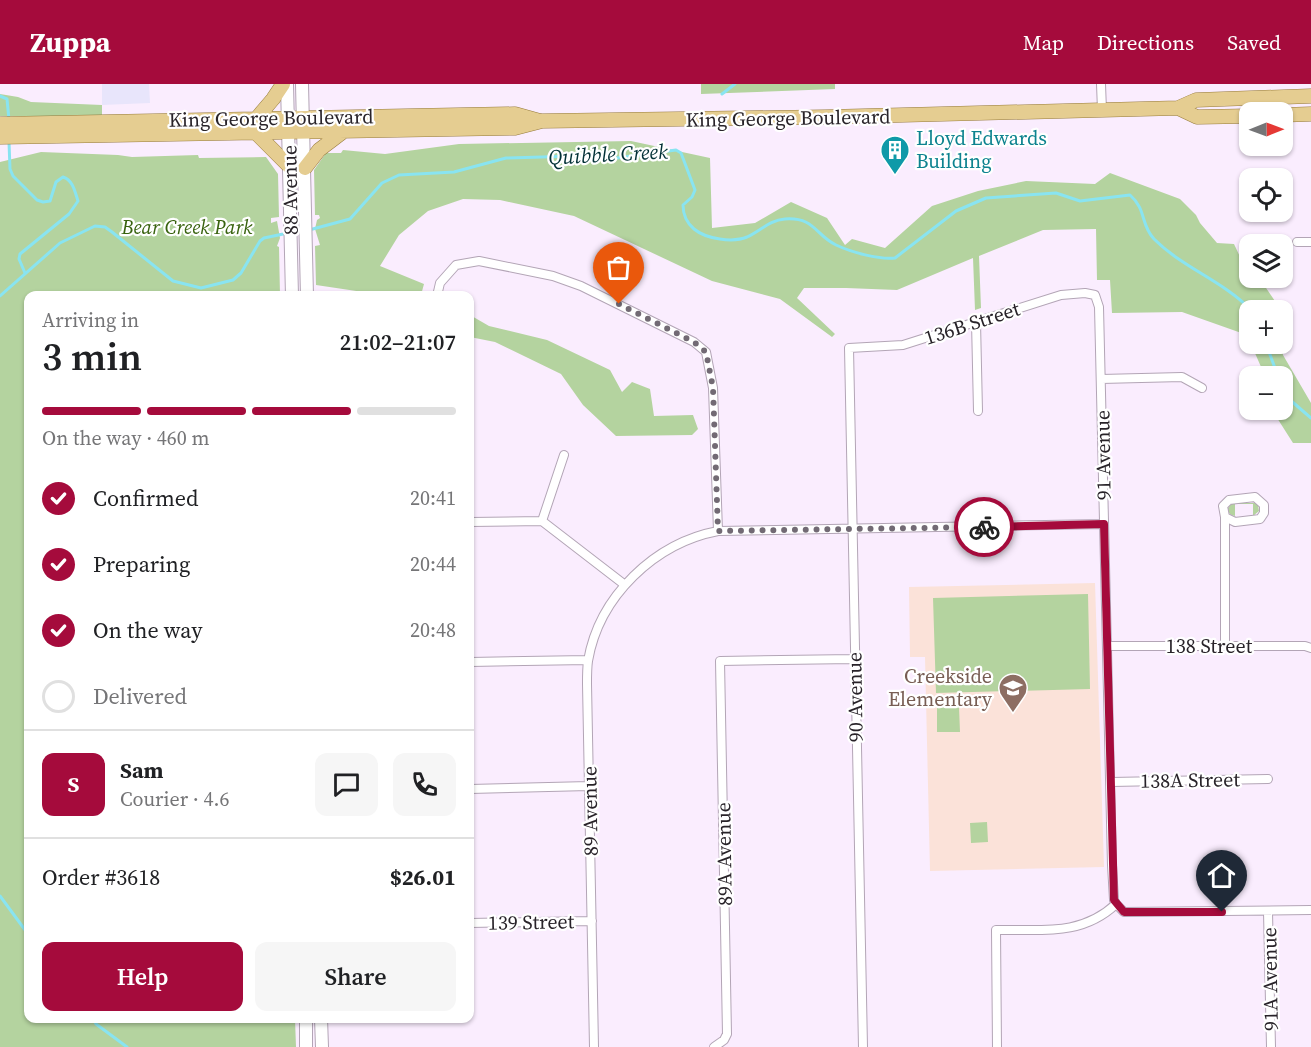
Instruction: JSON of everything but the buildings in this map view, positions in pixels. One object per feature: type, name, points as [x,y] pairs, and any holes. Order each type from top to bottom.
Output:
[{"type":"main road","name":"88 Avenue","points":[[285,84],[289,125],[292,291]]},
{"type":"main road","points":[[285,84],[256,126],[290,167]]},
{"type":"main road","name":"88 Avenue","points":[[302,84],[307,291]]},
{"type":"main road","name":"King George Boulevard","points":[[304,125],[344,131],[515,128],[542,121],[802,118],[1178,108],[1196,100],[1311,96]]},
{"type":"main road","name":"King George Boulevard","points":[[1178,108],[1197,117],[1239,116]]},
{"type":"main road","name":"King George Boulevard","points":[[0,137],[32,130],[304,125],[515,114],[542,121]]},
{"type":"main road","points":[[1293,115],[1311,114]]},
{"type":"main road","name":"King George Boulevard","points":[[0,124],[32,130]]},
{"type":"main road","points":[[305,168],[319,150],[344,131]]},
{"type":"main road","points":[[306,1023],[306,1047]]},
{"type":"main road","points":[[321,1023],[322,1047]]},
{"type":"street","points":[[1101,84],[1102,110]]},
{"type":"street","points":[[1297,242],[1311,242]]},
{"type":"street","points":[[438,291],[440,283],[456,265],[479,261],[553,276],[612,301],[694,342],[706,352],[713,388],[718,531]]},
{"type":"street","name":"136B Street","points":[[849,348],[903,345],[1060,295],[1085,293],[1095,295]]},
{"type":"street","name":"91 Avenue","points":[[1095,295],[1099,307],[1113,877],[1116,904]]},
{"type":"street","points":[[976,322],[978,411]]},
{"type":"street","name":"90 Avenue","points":[[849,348],[863,1047]]},
{"type":"street","points":[[1101,379],[1182,377],[1202,388]]},
{"type":"street","points":[[542,521],[564,455]]},
{"type":"street","points":[[1225,517],[1235,522],[1256,521],[1264,513],[1264,505],[1255,497],[1233,498],[1224,506],[1225,646]]},
{"type":"street","points":[[474,522],[542,521],[625,585]]},
{"type":"street","name":"89 Avenue","points":[[594,1047],[588,660],[597,633],[610,606],[625,585],[666,550],[688,539],[718,531],[1104,524]]},
{"type":"street","name":"138 Street","points":[[1107,646],[1305,646],[1311,648]]},
{"type":"street","name":"89A Avenue","points":[[718,1046],[727,1034],[720,661],[855,659]]},
{"type":"street","points":[[474,662],[588,660]]},
{"type":"street","name":"138A Street","points":[[1111,782],[1269,779]]},
{"type":"street","points":[[474,789],[590,786]]},
{"type":"street","points":[[997,1047],[996,930],[1064,929],[1081,926],[1094,921],[1116,904],[1124,912],[1311,910]]},
{"type":"street","name":"91A Avenue","points":[[1268,912],[1271,1047]]},
{"type":"street","name":"139 Street","points":[[474,923],[592,921]]},
{"type":"shaded area","points":[[102,84],[149,84],[150,103],[102,105]]},
{"type":"shaded area","name":"Creekside Elementary","points":[[1095,583],[1104,867],[930,871],[925,657],[910,657],[909,587]]},
{"type":"green space","points":[[701,84],[835,84],[835,89],[701,94]]},
{"type":"green space","points":[[0,94],[31,102],[102,105],[102,116],[0,116]]},
{"type":"green space","points":[[631,141],[710,158],[712,228],[755,223],[791,202],[827,218],[845,245],[852,239],[885,248],[932,206],[978,191],[1026,181],[1095,184],[1110,173],[1180,199],[1196,215],[1217,243],[1234,244],[1239,255],[1239,288],[1266,288],[1274,300],[1239,300],[1239,332],[1182,312],[1112,313],[1110,280],[1097,280],[1096,229],[1043,230],[979,256],[981,308],[975,310],[973,258],[897,290],[804,288],[797,298],[835,334],[832,337],[780,299],[712,281],[574,216],[500,200],[463,199],[428,211],[399,235],[380,266],[424,284],[422,291],[356,291],[316,285],[315,246],[320,245],[315,229],[317,220],[320,218],[319,215],[315,215],[314,170],[326,153],[341,153],[343,150],[385,154],[459,144]]},
{"type":"green space","name":"Bear Creek Park","points":[[41,152],[132,157],[198,155],[199,158],[266,157],[278,174],[279,217],[271,218],[271,223],[277,221],[280,238],[277,246],[279,247],[280,291],[24,291],[24,1023],[295,1023],[296,1047],[0,1047],[0,162]]},
{"type":"green space","points":[[474,317],[489,326],[547,340],[610,370],[622,392],[632,382],[650,389],[654,416],[693,415],[698,429],[692,435],[616,436],[583,405],[561,374],[495,342],[474,338]]},
{"type":"green space","points":[[1255,354],[1283,354],[1289,366],[1261,366]]},
{"type":"green space","points":[[1293,372],[1311,403],[1311,443],[1293,443],[1278,420],[1293,420]]},
{"type":"green space","points":[[1232,503],[1255,503],[1259,511],[1253,516],[1253,504],[1235,504],[1235,516],[1233,516],[1228,510]]},
{"type":"green space","points":[[1088,594],[1090,689],[936,693],[933,598]]},
{"type":"green space","points":[[937,707],[959,707],[960,732],[937,732]]},
{"type":"green space","points":[[987,822],[988,842],[971,843],[970,823]]},
{"type":"waterway","points":[[722,94],[735,84]]},
{"type":"waterway","points":[[0,96],[7,99],[9,120]]},
{"type":"waterway","points":[[9,142],[10,169],[13,176],[37,200],[50,201],[56,182],[63,177],[75,190],[78,201],[69,214],[20,254],[19,259],[25,273]]},
{"type":"waterway","name":"Quibble Creek","points":[[309,230],[350,219],[382,183],[399,175],[454,172],[506,158],[576,156],[617,158],[676,150],[681,153],[695,190],[692,197],[683,205],[689,224],[705,235],[720,239],[741,239],[775,221],[795,219],[809,224],[836,245],[873,257],[895,258],[956,211],[986,198],[1056,193],[1080,201],[1130,195],[1139,206],[1147,228],[1154,239],[1177,258],[1240,300]]},
{"type":"waterway","name":"Quibble Creek","points":[[0,296],[60,243],[95,226],[105,227],[173,281],[201,288],[233,280],[241,273],[260,241],[288,233]]},
{"type":"waterway","name":"Quibble Creek","points":[[1270,354],[1274,366]]},
{"type":"waterway","name":"Quibble Creek","points":[[1293,402],[1311,418]]},
{"type":"waterway","points":[[0,896],[24,929]]},
{"type":"waterway","points":[[96,1023],[127,1047]]},
{"type":"way so far","points":[[619,304],[694,342],[706,352],[713,388],[718,531],[984,527]]},
{"type":"place","name":"Lloyd Edwards Building","points":[[895,176]]},
{"type":"place","name":"Creekside Elementary","points":[[1013,714]]},
{"type":"route","points":[[984,527],[1104,524],[1114,900],[1124,912],[1222,912]]}]
